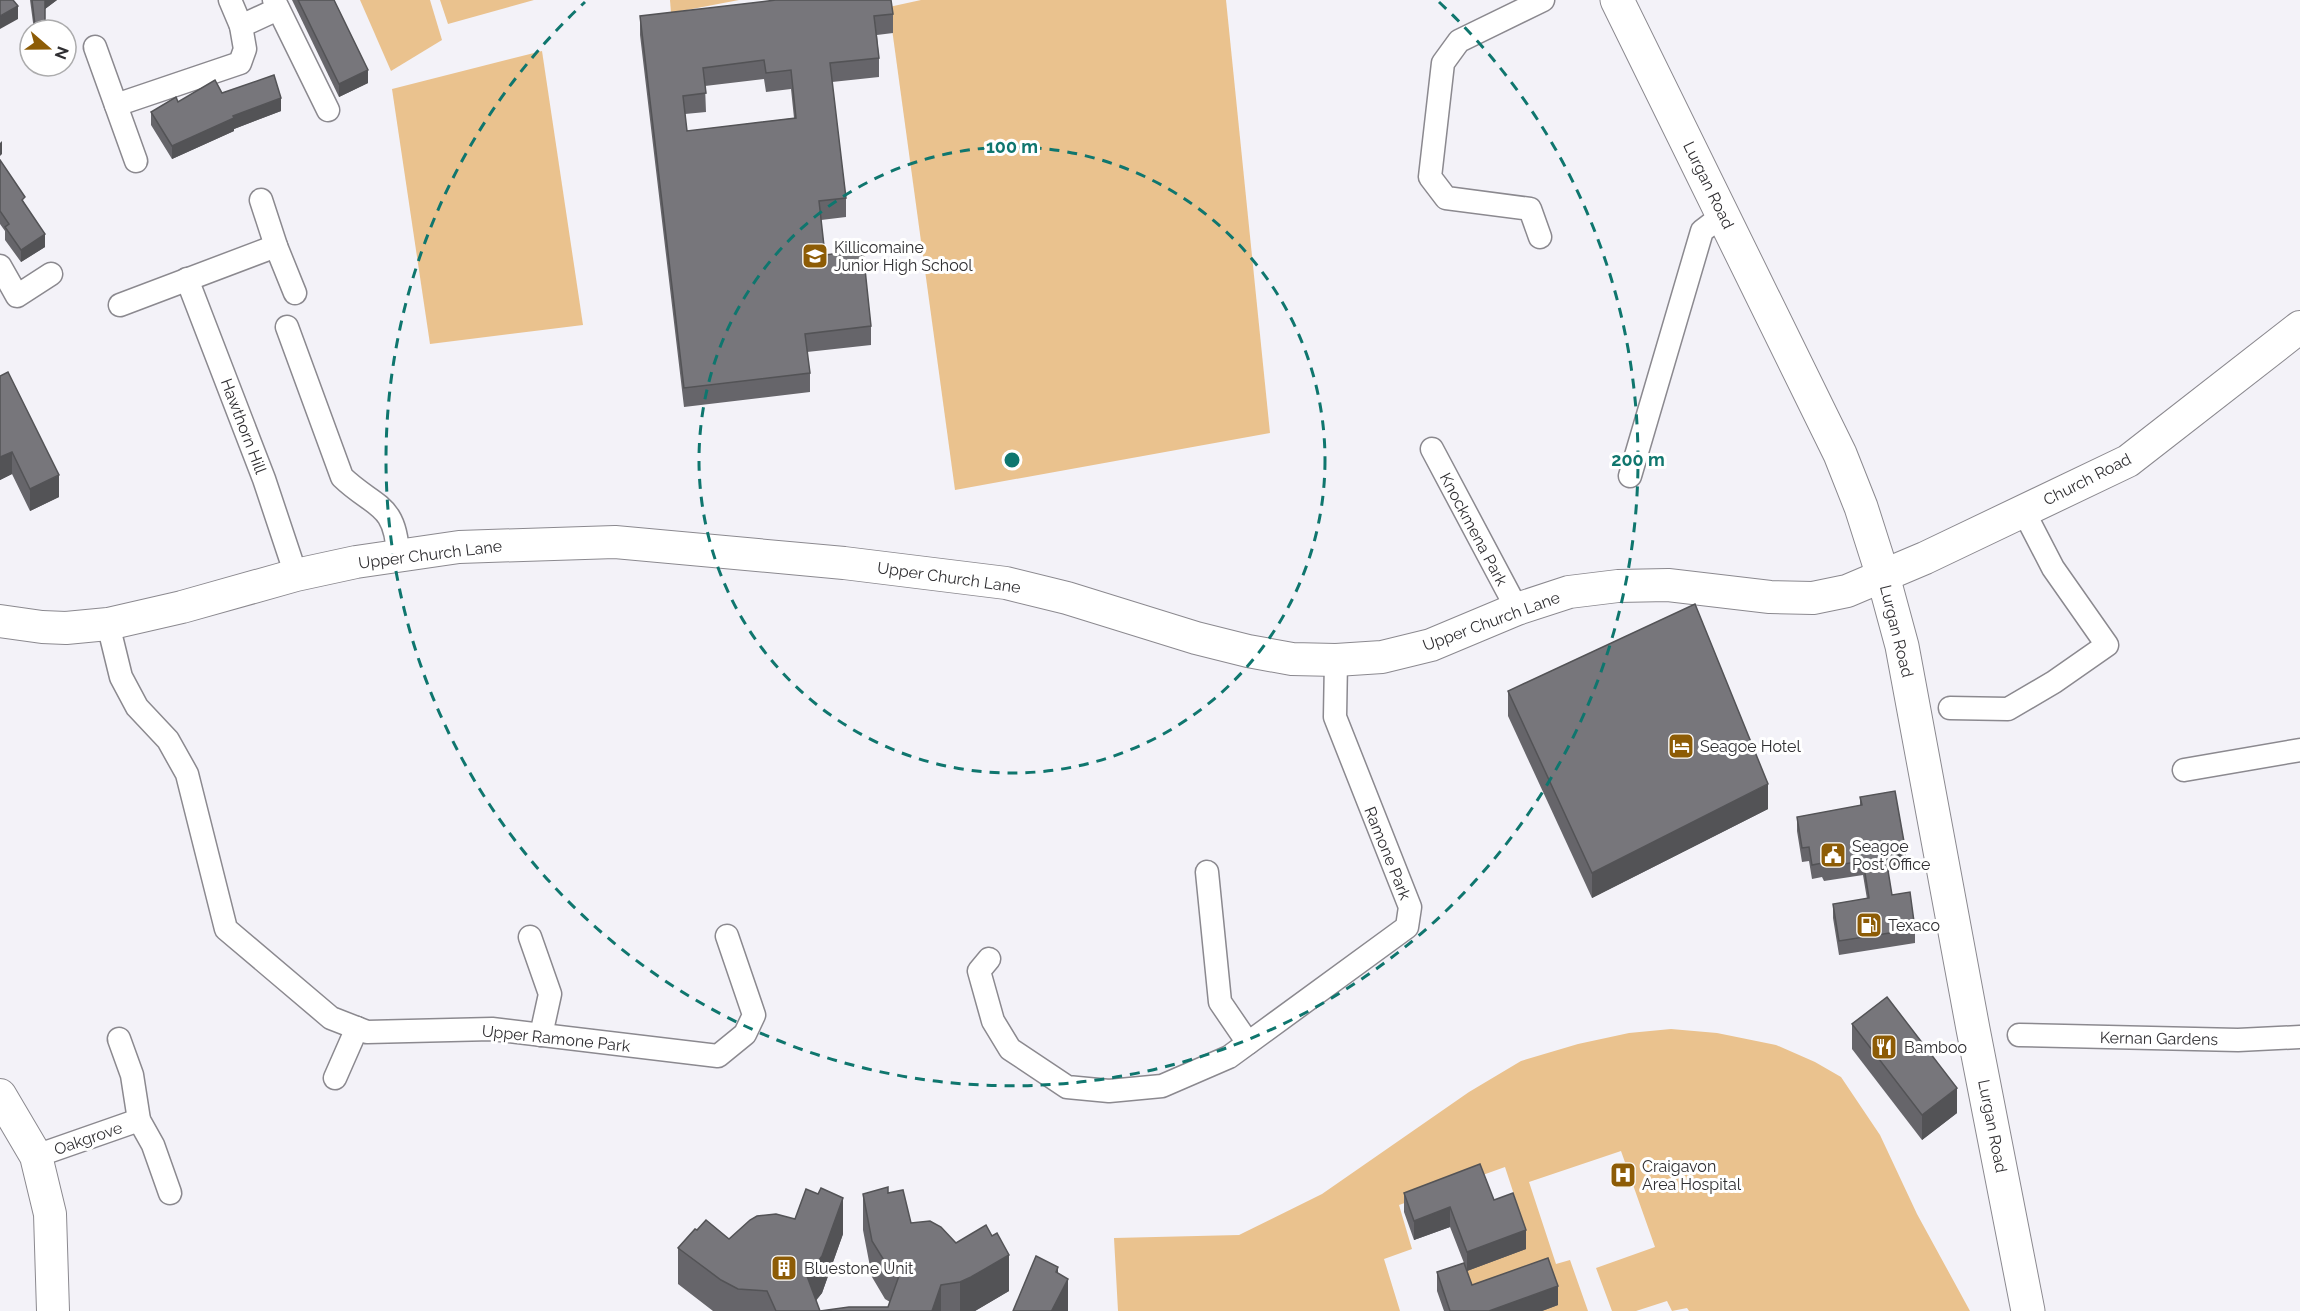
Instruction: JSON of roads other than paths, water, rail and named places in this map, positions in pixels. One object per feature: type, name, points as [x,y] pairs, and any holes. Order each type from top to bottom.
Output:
[{"type":"main road","name":"Lurgan Road","points":[[1617,0],[1840,454],[1861,507],[1883,576],[1908,676],[2028,1311]]},
{"type":"street","points":[[116,105],[240,63],[245,49],[241,26],[230,0]]},
{"type":"street","points":[[1540,237],[1530,209],[1446,198],[1430,177],[1443,63],[1459,41],[1543,0]]},
{"type":"street","points":[[241,26],[276,4],[328,110]]},
{"type":"street","points":[[95,47],[135,160]]},
{"type":"street","points":[[261,200],[295,293]]},
{"type":"street","points":[[1630,476],[1702,231],[1724,215]]},
{"type":"street","points":[[120,304],[276,246]]},
{"type":"street","points":[[0,266],[17,296],[51,274]]},
{"type":"street","name":"Hawthorn Hill","points":[[187,279],[264,479],[296,575]]},
{"type":"street","points":[[287,327],[321,398],[342,477],[354,489],[387,512],[397,535],[398,556]]},
{"type":"street","name":"Church Road","points":[[1883,576],[2128,461],[2300,327]]},
{"type":"street","name":"Knockmena Park","points":[[1432,449],[1517,609]]},
{"type":"street","points":[[1950,708],[2008,709],[2054,682],[2107,645],[2053,568],[2023,510]]},
{"type":"street","name":"Upper Church Lane","points":[[0,621],[66,628],[108,624],[182,607],[296,575],[398,556],[459,547],[615,542],[844,563],[1006,583],[1067,598],[1196,638],[1248,651],[1292,659],[1336,660],[1382,657],[1431,645],[1517,609],[1569,592],[1618,586],[1668,585],[1770,597],[1813,598],[1847,591],[1883,576]]},
{"type":"street","name":"Upper Ramone Park","points":[[108,624],[121,677],[137,707],[168,740],[187,774],[226,929],[331,1018],[367,1032],[492,1029],[718,1056],[745,1034],[754,1016],[727,936]]},
{"type":"street","name":"Ramone Park","points":[[989,959],[979,971],[993,1021],[1010,1049],[1067,1087],[1109,1091],[1162,1086],[1229,1057],[1407,927],[1410,907],[1335,717],[1336,660]]},
{"type":"street","points":[[2184,770],[2300,750]]},
{"type":"street","points":[[1207,872],[1220,1002],[1248,1043]]},
{"type":"street","points":[[530,937],[549,994],[541,1035]]},
{"type":"street","points":[[335,1078],[357,1028]]},
{"type":"street","name":"Kernan Gardens","points":[[2019,1035],[2238,1040],[2300,1037]]},
{"type":"street","name":"Oakgrove","points":[[119,1039],[132,1075],[139,1120],[153,1145],[170,1193]]},
{"type":"street","points":[[0,1095],[36,1156],[50,1214],[52,1311]]},
{"type":"street","name":"Oakgrove","points":[[36,1156],[139,1120]]},
{"type":"place","name":"Killicomaine Junior High School","points":[[815,256]]},
{"type":"place","name":"Seagoe Hotel","points":[[1681,746]]},
{"type":"place","name":"Seagoe Post Office","points":[[1833,855]]},
{"type":"place","name":"Texaco","points":[[1869,925]]},
{"type":"place","name":"Bamboo","points":[[1884,1047]]},
{"type":"place","name":"Craigavon Area Hospital","points":[[1623,1175]]},
{"type":"place","name":"Bluestone Unit","points":[[784,1268]]}]
